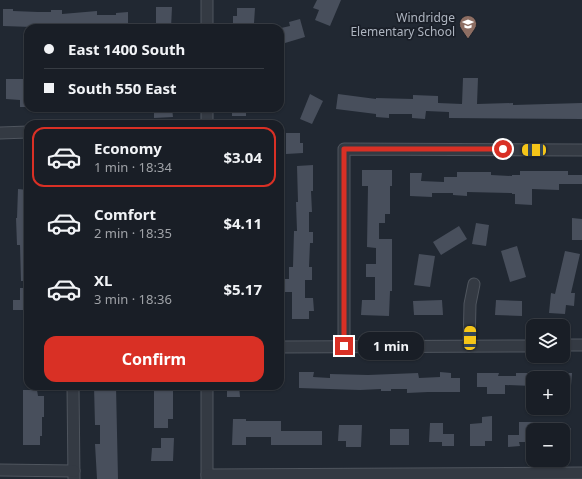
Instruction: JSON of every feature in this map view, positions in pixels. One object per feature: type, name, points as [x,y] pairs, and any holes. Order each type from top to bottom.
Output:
[{"type":"street","points":[[207,0],[207,24]]},
{"type":"street","points":[[0,132],[24,132]]},
{"type":"street","points":[[344,346],[344,149],[582,150]]},
{"type":"street","points":[[469,346],[470,304],[474,284]]},
{"type":"street","points":[[570,346],[582,345]]},
{"type":"street","points":[[284,347],[526,346]]},
{"type":"street","points":[[0,470],[74,475],[73,390]]},
{"type":"street","points":[[207,390],[207,477],[582,473]]},
{"type":"building","points":[[317,0],[341,0],[330,26],[315,20],[319,10],[313,8]]},
{"type":"building","points":[[156,7],[172,7],[171,24],[156,24]]},
{"type":"building","points":[[237,8],[255,8],[254,23],[233,24],[233,16],[237,16]]},
{"type":"building","points":[[3,9],[38,12],[62,10],[62,14],[97,11],[97,15],[116,15],[116,13],[128,12],[128,24],[24,24],[24,27],[3,26]]},
{"type":"building","points":[[300,19],[305,37],[285,43],[284,27],[290,26],[289,22]]},
{"type":"building","points":[[463,78],[478,78],[477,104],[513,103],[513,105],[582,103],[582,119],[449,118],[449,112],[426,111],[425,119],[412,118],[412,114],[389,114],[389,118],[376,117],[376,114],[336,109],[338,94],[376,99],[413,99],[413,95],[438,96],[438,103],[462,104]]},
{"type":"building","points":[[6,79],[24,79],[24,107],[20,107],[20,100],[6,99]]},
{"type":"building","points":[[310,94],[323,101],[312,124],[300,119]]},
{"type":"building","points":[[154,112],[172,112],[173,117],[154,118]]},
{"type":"building","points":[[232,112],[246,112],[246,116],[232,116]]},
{"type":"building","points":[[286,133],[300,133],[300,143],[303,143],[303,153],[286,154]]},
{"type":"building","points":[[313,165],[313,191],[311,191],[312,212],[309,212],[309,232],[313,232],[313,243],[310,243],[309,267],[312,267],[312,280],[305,280],[305,298],[313,298],[314,311],[309,311],[309,319],[292,319],[292,292],[284,292],[284,279],[289,279],[289,267],[293,267],[294,231],[297,231],[297,166]]},
{"type":"building","points":[[362,170],[392,170],[392,186],[390,186],[390,214],[385,214],[385,223],[379,223],[379,239],[392,239],[392,291],[390,291],[389,316],[361,315],[362,300],[375,300],[375,277],[366,277],[366,264],[376,264],[376,248],[367,247],[368,186],[362,186]]},
{"type":"building","points":[[520,171],[568,171],[568,175],[582,175],[582,184],[559,184],[559,190],[532,189],[532,205],[515,204],[515,194],[512,193],[467,192],[467,196],[453,195],[453,193],[432,193],[432,197],[410,196],[410,173],[422,173],[421,181],[444,182],[444,177],[457,177],[457,172],[491,172],[491,175],[512,176],[520,175]]},
{"type":"building","points":[[18,189],[24,190],[24,281],[21,281],[20,245],[17,245]]},
{"type":"building","points":[[572,218],[582,219],[582,240],[572,240]]},
{"type":"building","points":[[476,223],[489,225],[486,246],[472,244]]},
{"type":"building","points":[[459,226],[467,239],[441,255],[433,242]]},
{"type":"building","points":[[517,246],[526,277],[510,282],[501,251]]},
{"type":"building","points":[[565,251],[580,254],[571,293],[575,293],[574,306],[566,305],[565,314],[549,313],[551,293],[555,294]]},
{"type":"building","points":[[419,254],[435,256],[430,287],[414,285]]},
{"type":"building","points":[[20,288],[24,288],[24,310],[13,310],[13,300],[20,300]]},
{"type":"building","points":[[442,300],[443,315],[414,315],[413,301]]},
{"type":"building","points":[[496,300],[522,301],[522,316],[495,315]]},
{"type":"building","points":[[299,372],[314,372],[313,377],[330,378],[330,374],[368,375],[418,373],[419,378],[440,377],[440,372],[451,373],[451,378],[460,378],[460,392],[407,393],[407,389],[391,389],[391,391],[381,391],[381,389],[360,390],[299,388]]},
{"type":"building","points":[[477,373],[499,373],[498,376],[516,376],[516,373],[526,373],[526,386],[505,385],[505,394],[487,394],[487,387],[477,387]]},
{"type":"building","points":[[570,373],[572,373],[571,386]]},
{"type":"building","points":[[23,390],[37,390],[38,396],[44,396],[44,417],[42,417],[42,436],[40,436],[40,445],[23,445]]},
{"type":"building","points":[[94,390],[116,390],[118,479],[97,479],[95,444],[100,444],[100,425],[95,425]]},
{"type":"building","points":[[154,390],[173,390],[173,419],[168,419],[168,428],[154,428]]},
{"type":"building","points":[[227,390],[239,390],[240,397],[227,397]]},
{"type":"building","points":[[492,416],[492,441],[485,441],[485,446],[470,446],[470,424],[482,423],[482,417]]},
{"type":"building","points":[[233,419],[246,419],[246,421],[281,421],[281,431],[322,431],[322,445],[271,445],[271,437],[246,437],[246,445],[232,445]]},
{"type":"building","points":[[519,422],[534,422],[526,423],[526,442],[519,442],[520,446],[508,447],[508,435],[519,435]]},
{"type":"building","points":[[430,423],[443,423],[443,434],[454,434],[454,446],[442,446],[442,442],[429,442]]},
{"type":"building","points":[[339,425],[362,425],[361,447],[346,447],[346,441],[338,441]]},
{"type":"building","points":[[570,428],[571,428],[570,444]]},
{"type":"building","points":[[390,429],[409,429],[409,445],[390,445]]},
{"type":"building","points":[[161,438],[174,438],[173,461],[151,461],[152,448],[161,448]]},
{"type":"place","name":"Windridge Elementary School","points":[[468,39]]},
{"type":"route","points":[[344,346],[344,149],[503,149]]}]
